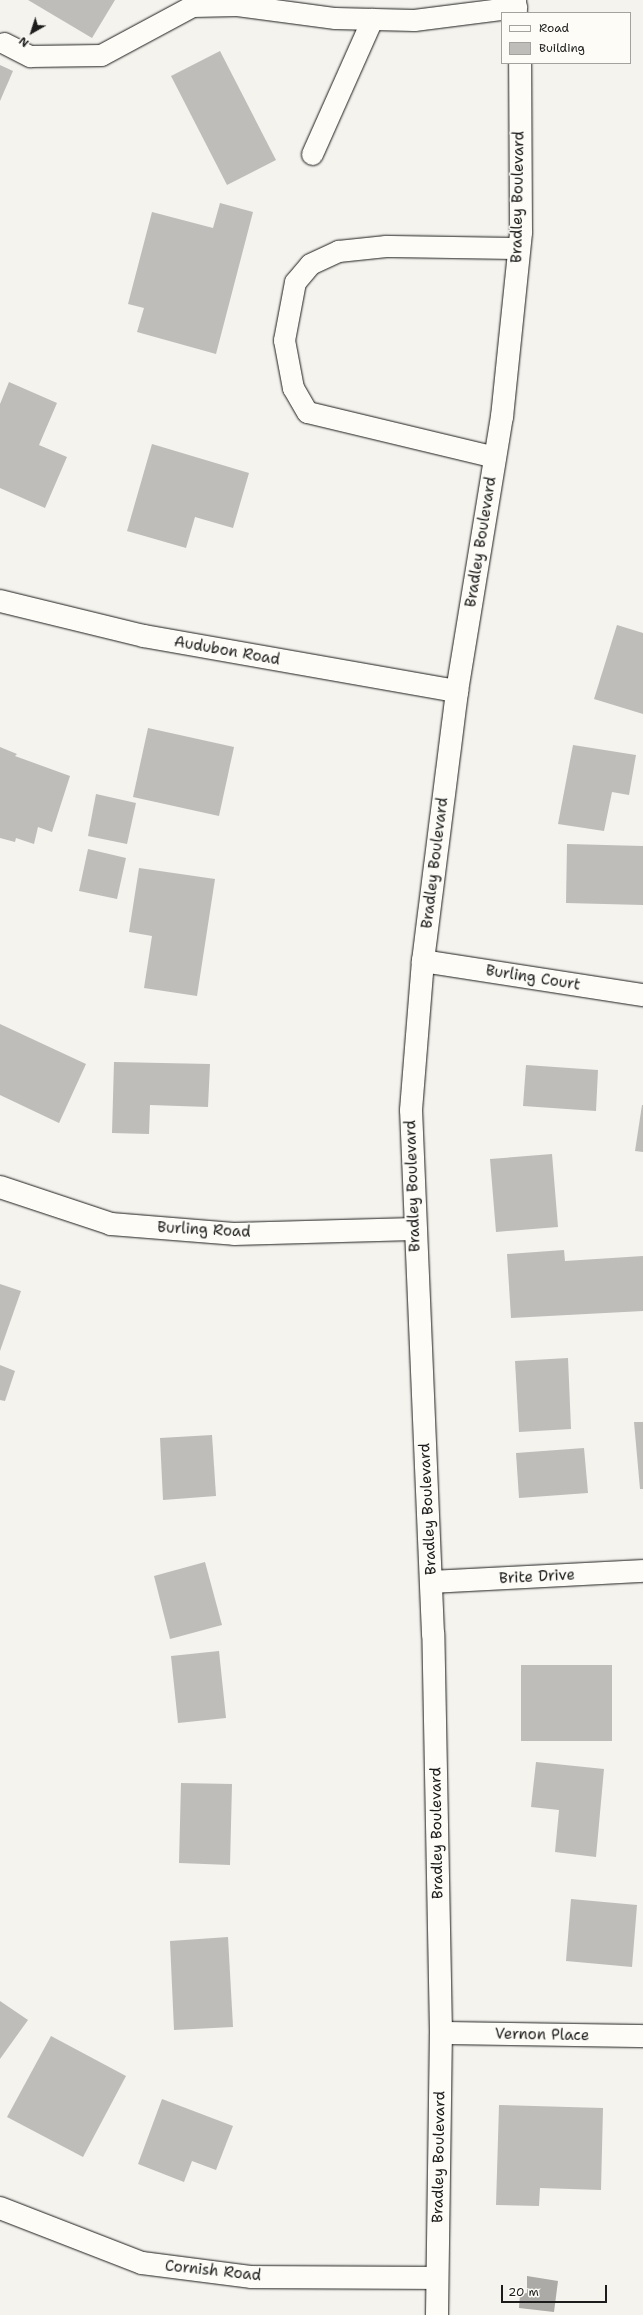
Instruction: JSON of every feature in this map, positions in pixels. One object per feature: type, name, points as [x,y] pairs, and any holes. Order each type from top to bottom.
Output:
[{"type":"main road","name":"Bradley Boulevard","points":[[437,2315],[441,2033],[432,1582],[414,1229],[411,1110],[423,962],[457,691],[495,457],[519,248],[520,64]]},
{"type":"main road","name":"Audubon Road","points":[[0,601],[144,636],[457,691]]},
{"type":"main road","name":"Burling Court","points":[[423,962],[643,995]]},
{"type":"main road","name":"Burling Road","points":[[0,1187],[111,1224],[234,1234],[414,1229]]},
{"type":"main road","name":"Brite Drive","points":[[432,1582],[643,1571]]},
{"type":"main road","name":"Vernon Place","points":[[441,2033],[643,2036]]},
{"type":"main road","name":"Cornish Road","points":[[0,2208],[13,2216],[142,2263],[252,2277],[437,2278]]},
{"type":"lane","points":[[4,43],[30,56],[101,55],[192,6],[237,5],[372,19],[414,20],[516,7]]},
{"type":"lane","points":[[312,154],[372,19]]},
{"type":"lane","points":[[495,457],[307,412],[293,388],[284,340],[296,282],[310,264],[338,251],[386,246],[519,248]]},
{"type":"shaded area","points":[[527,2276],[558,2281],[554,2312],[519,2308],[520,2294],[527,2293]]},
{"type":"building","points":[[28,0],[115,0],[92,38]]},
{"type":"building","points":[[220,51],[276,160],[227,185],[171,76]]},
{"type":"building","points":[[0,65],[13,71],[0,101]]},
{"type":"building","points":[[220,203],[253,212],[216,354],[137,332],[144,308],[128,304],[152,212],[213,228]]},
{"type":"building","points":[[9,382],[57,403],[39,445],[67,457],[45,508],[0,488],[0,404]]},
{"type":"building","points":[[152,444],[249,473],[233,528],[195,517],[186,548],[127,531]]},
{"type":"building","points":[[617,625],[643,633],[643,714],[594,699]]},
{"type":"building","points":[[148,728],[234,747],[219,816],[133,797]]},
{"type":"building","points":[[573,745],[636,755],[629,795],[612,792],[604,831],[558,824]]},
{"type":"building","points":[[0,747],[17,754],[15,756],[70,776],[52,832],[38,827],[34,844],[16,838],[15,842],[0,838]]},
{"type":"building","points":[[96,794],[136,803],[127,844],[88,836]]},
{"type":"building","points":[[567,844],[643,846],[643,905],[566,903]]},
{"type":"building","points":[[88,849],[126,858],[117,899],[79,891]]},
{"type":"building","points":[[139,868],[215,879],[197,996],[144,988],[152,936],[129,932]]},
{"type":"building","points":[[0,1024],[86,1064],[59,1123],[0,1095]]},
{"type":"building","points":[[114,1062],[210,1064],[208,1107],[150,1105],[149,1134],[112,1133]]},
{"type":"building","points":[[526,1065],[598,1070],[596,1111],[523,1106]]},
{"type":"building","points":[[643,1105],[643,1152],[635,1151]]},
{"type":"building","points":[[552,1154],[558,1227],[496,1232],[490,1159]]},
{"type":"building","points":[[564,1250],[565,1261],[643,1256],[643,1311],[511,1318],[507,1254]]},
{"type":"building","points":[[0,1284],[21,1291],[0,1351]]},
{"type":"building","points":[[568,1358],[571,1429],[519,1432],[515,1361]]},
{"type":"building","points":[[0,1365],[15,1371],[5,1401],[0,1400]]},
{"type":"building","points":[[634,1422],[643,1422],[643,1489],[640,1489]]},
{"type":"building","points":[[212,1435],[216,1496],[163,1500],[160,1438]]},
{"type":"building","points":[[584,1448],[588,1493],[519,1498],[516,1453]]},
{"type":"building","points":[[205,1562],[222,1625],[170,1639],[154,1576]]},
{"type":"building","points":[[219,1651],[226,1718],[178,1723],[171,1656]]},
{"type":"building","points":[[521,1665],[612,1665],[612,1741],[521,1741]]},
{"type":"building","points":[[536,1762],[604,1769],[596,1857],[555,1852],[559,1810],[531,1807]]},
{"type":"building","points":[[181,1783],[232,1784],[230,1865],[179,1863]]},
{"type":"building","points":[[571,1899],[637,1905],[632,1967],[566,1961]]},
{"type":"building","points":[[228,1937],[233,2027],[174,2030],[170,1941]]},
{"type":"building","points":[[0,2001],[28,2020],[0,2059]]},
{"type":"building","points":[[51,2036],[126,2076],[83,2157],[7,2117]]},
{"type":"building","points":[[162,2099],[233,2126],[216,2170],[192,2161],[184,2182],[138,2164]]},
{"type":"building","points":[[499,2105],[603,2108],[601,2190],[540,2188],[539,2206],[496,2205]]}]
